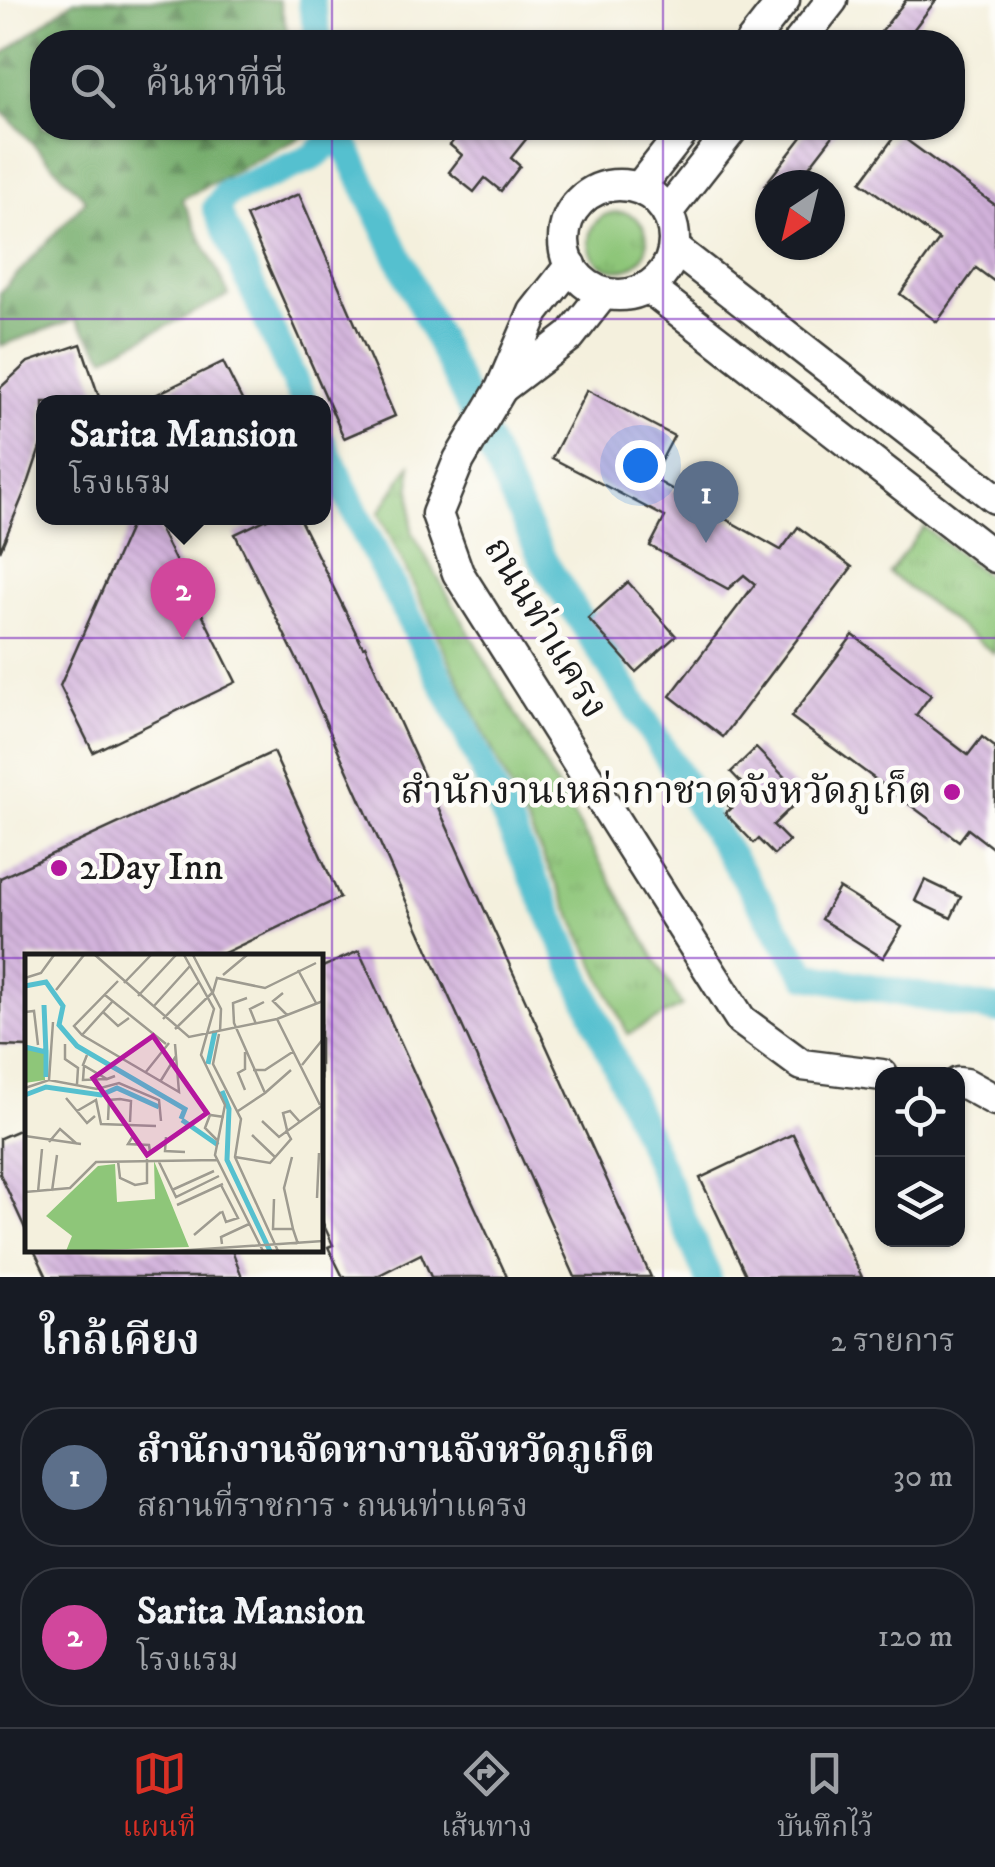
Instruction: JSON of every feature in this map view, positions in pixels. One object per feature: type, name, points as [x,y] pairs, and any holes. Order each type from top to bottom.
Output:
[{"type":"street","points":[[760,30],[784,0]]},
{"type":"street","points":[[808,30],[832,0]]},
{"type":"street","points":[[640,188],[677,140]]},
{"type":"street","points":[[667,212],[724,140]]},
{"type":"street","points":[[621,184],[640,188],[667,212],[674,231],[674,248],[664,272],[648,288],[626,294],[603,294],[578,276],[565,250],[565,230],[571,212],[598,189],[621,184]]},
{"type":"street","points":[[674,248],[995,498]]},
{"type":"street","name":"ถนนท่าแครง","points":[[571,265],[534,312],[501,389],[459,460],[437,514],[458,573],[741,1020],[802,1065],[875,1073]]},
{"type":"street","points":[[648,288],[993,551]]},
{"type":"street","name":"ถนนท่าแครง","points":[[501,389],[570,336],[603,294]]},
{"type":"street","points":[[830,429],[857,390]]},
{"type":"street","points":[[965,1084],[995,1100]]},
{"type":"green space","points":[[74,0],[279,0],[287,30],[34,30]]},
{"type":"green space","points":[[30,33],[30,140],[296,140],[182,199],[229,295],[105,357],[75,319],[0,346],[0,293],[86,200],[0,109],[0,56]]},
{"type":"green space","points":[[618,212],[638,221],[647,241],[638,261],[618,270],[598,261],[589,241],[598,221]]},
{"type":"green space","points":[[410,465],[412,532],[682,1006],[628,1034],[379,513]]},
{"type":"green space","points":[[924,527],[995,582],[995,654],[889,573]]},
{"type":"building","points":[[906,0],[936,0],[913,30],[882,30]]},
{"type":"building","points":[[454,140],[525,140],[511,158],[520,166],[501,191],[485,178],[474,192],[449,172],[462,155],[450,145]]},
{"type":"building","points":[[800,140],[830,140],[807,170],[777,170]]},
{"type":"building","points":[[892,140],[907,140],[995,205],[995,282],[976,268],[937,322],[900,294],[939,240],[861,182]]},
{"type":"building","points":[[299,194],[395,416],[344,438],[331,409],[331,395],[325,395],[246,216]]},
{"type":"building","points":[[81,344],[98,395],[36,395],[36,460],[0,551],[0,388],[28,362]]},
{"type":"building","points":[[223,362],[240,395],[155,395]]},
{"type":"building","points":[[587,390],[674,436],[652,478],[781,550],[798,527],[852,567],[723,737],[670,696],[755,584],[744,575],[728,589],[650,546],[665,517],[552,458]]},
{"type":"building","points":[[131,525],[158,525],[236,682],[93,752],[60,686]]},
{"type":"building","points":[[254,525],[302,525],[365,646],[651,1277],[575,1277],[304,674],[235,534]]},
{"type":"building","points":[[628,582],[676,636],[636,672],[588,618]]},
{"type":"building","points":[[853,635],[931,695],[916,715],[968,755],[982,737],[995,747],[995,850],[968,829],[959,841],[791,717]]},
{"type":"building","points":[[756,748],[803,796],[773,825],[789,841],[774,855],[758,839],[754,843],[725,813],[742,793],[749,791],[731,772]]},
{"type":"building","points":[[273,752],[340,898],[222,954],[25,954],[25,1047],[0,1046],[0,878]]},
{"type":"building","points":[[925,880],[961,897],[951,918],[915,901]]},
{"type":"building","points":[[839,888],[902,927],[883,958],[821,919]]},
{"type":"building","points":[[359,951],[507,1277],[431,1277],[421,1254],[375,1277],[343,1277],[328,1247],[333,1245],[322,1221],[322,967]]},
{"type":"building","points":[[25,1127],[25,1228],[0,1174],[0,1138]]},
{"type":"building","points":[[793,1134],[862,1277],[747,1277],[700,1178]]},
{"type":"building","points":[[35,1252],[233,1252],[242,1277],[47,1277]]},
{"type":"waterway","points":[[311,0],[317,30]]},
{"type":"waterway","points":[[301,395],[216,208],[227,193],[313,157],[332,140]]},
{"type":"waterway","points":[[343,140],[544,562],[806,975],[995,1010]]},
{"type":"waterway","points":[[331,461],[453,703],[555,925],[708,1277]]},
{"type":"place","name":"สำนักงานจัดหางานจังหวัดภูเก็ต","points":[[706,543]]},
{"type":"place","name":"Sarita Mansion","points":[[183,640]]},
{"type":"place","name":"สำนักงานเหล่ากาชาดจังหวัดภูเก็ต","points":[[952,792]]},
{"type":"place","name":"2Day Inn","points":[[59,868]]}]
